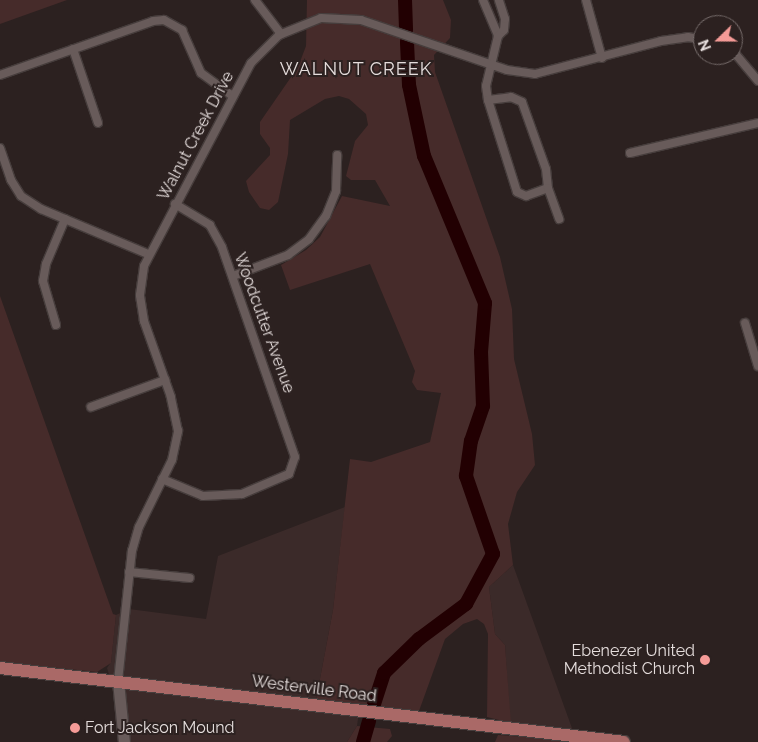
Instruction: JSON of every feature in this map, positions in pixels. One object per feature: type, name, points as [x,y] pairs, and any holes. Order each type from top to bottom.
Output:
[{"type":"main road","name":"Westerville Road","points":[[0,668],[624,742]]},
{"type":"main road","points":[[118,681],[124,742]]},
{"type":"street","points":[[254,0],[281,34]]},
{"type":"street","points":[[483,0],[498,36]]},
{"type":"street","points":[[499,0],[505,20],[504,30],[498,36],[486,86],[488,100],[519,195],[526,196],[548,188]]},
{"type":"street","points":[[586,0],[602,58]]},
{"type":"street","name":"Walnut Creek Drive","points":[[118,681],[129,572],[139,527],[172,460],[178,431],[164,380],[144,321],[140,295],[148,254],[251,63],[281,34],[321,18],[361,20],[491,65],[534,74],[602,58],[661,41],[693,38]]},
{"type":"street","points":[[0,75],[164,20],[182,30],[201,73],[233,96]]},
{"type":"street","points":[[73,50],[98,123]]},
{"type":"street","points":[[743,61],[758,81]]},
{"type":"street","points":[[750,68],[758,62]]},
{"type":"street","points":[[488,100],[511,97],[522,102],[546,169],[548,188],[559,219]]},
{"type":"street","points":[[630,153],[758,123]]},
{"type":"street","points":[[0,148],[11,180],[21,196],[65,219],[148,254]]},
{"type":"street","points":[[233,276],[288,255],[309,239],[326,216],[336,191],[337,155]]},
{"type":"street","name":"Woodcutter Avenue","points":[[162,479],[203,496],[242,494],[291,471],[295,452],[233,276],[210,225],[175,204]]},
{"type":"street","points":[[56,325],[43,281],[46,264],[65,219]]},
{"type":"street","points":[[745,323],[756,354],[758,366]]},
{"type":"street","points":[[91,407],[164,380]]},
{"type":"street","points":[[129,572],[190,578]]},
{"type":"shaded area","points":[[0,0],[67,0],[0,24]]},
{"type":"shaded area","points":[[307,0],[443,0],[451,20],[450,38],[434,55],[435,72],[500,257],[512,309],[514,359],[532,434],[535,465],[517,492],[508,524],[513,565],[489,587],[495,634],[505,645],[511,723],[487,717],[488,634],[484,624],[477,619],[463,624],[445,639],[419,711],[316,700],[333,610],[350,459],[371,462],[430,442],[441,393],[417,390],[412,382],[415,371],[370,264],[290,290],[281,265],[306,250],[320,237],[342,196],[390,206],[375,180],[351,180],[346,176],[355,141],[368,125],[366,114],[349,99],[339,96],[325,99],[290,120],[288,154],[278,202],[269,210],[260,208],[249,192],[246,181],[270,155],[270,148],[260,134],[260,122],[298,67],[306,46]]},
{"type":"shaded area","points":[[0,296],[113,614],[116,615],[111,663],[97,672],[0,662]]},
{"type":"shaded area","points":[[345,507],[333,610],[316,700],[360,705],[357,726],[347,742],[123,742],[117,700],[107,668],[111,662],[116,615],[129,609],[206,619],[218,556]]},
{"type":"shaded area","points":[[513,565],[577,742],[511,736],[505,645],[495,634],[489,587]]},
{"type":"shaded area","points":[[357,726],[390,729],[392,736],[387,742],[347,742]]},
{"type":"shaded area","points":[[498,735],[541,738],[575,742],[495,742]]},
{"type":"waterway","points":[[405,0],[406,30]]},
{"type":"waterway","points":[[374,704],[384,673],[419,639],[466,604],[493,554],[466,476],[471,441],[483,406],[481,352],[485,303],[424,156],[409,85],[407,42]]},
{"type":"waterway","points":[[363,742],[369,721]]},
{"type":"place","name":"Ebenezer United Methodist Church","points":[[705,660]]},
{"type":"place","name":"Fort Jackson Mound","points":[[75,728]]},
{"type":"district","name":"WALNUT CREEK","points":[[356,69]]}]
